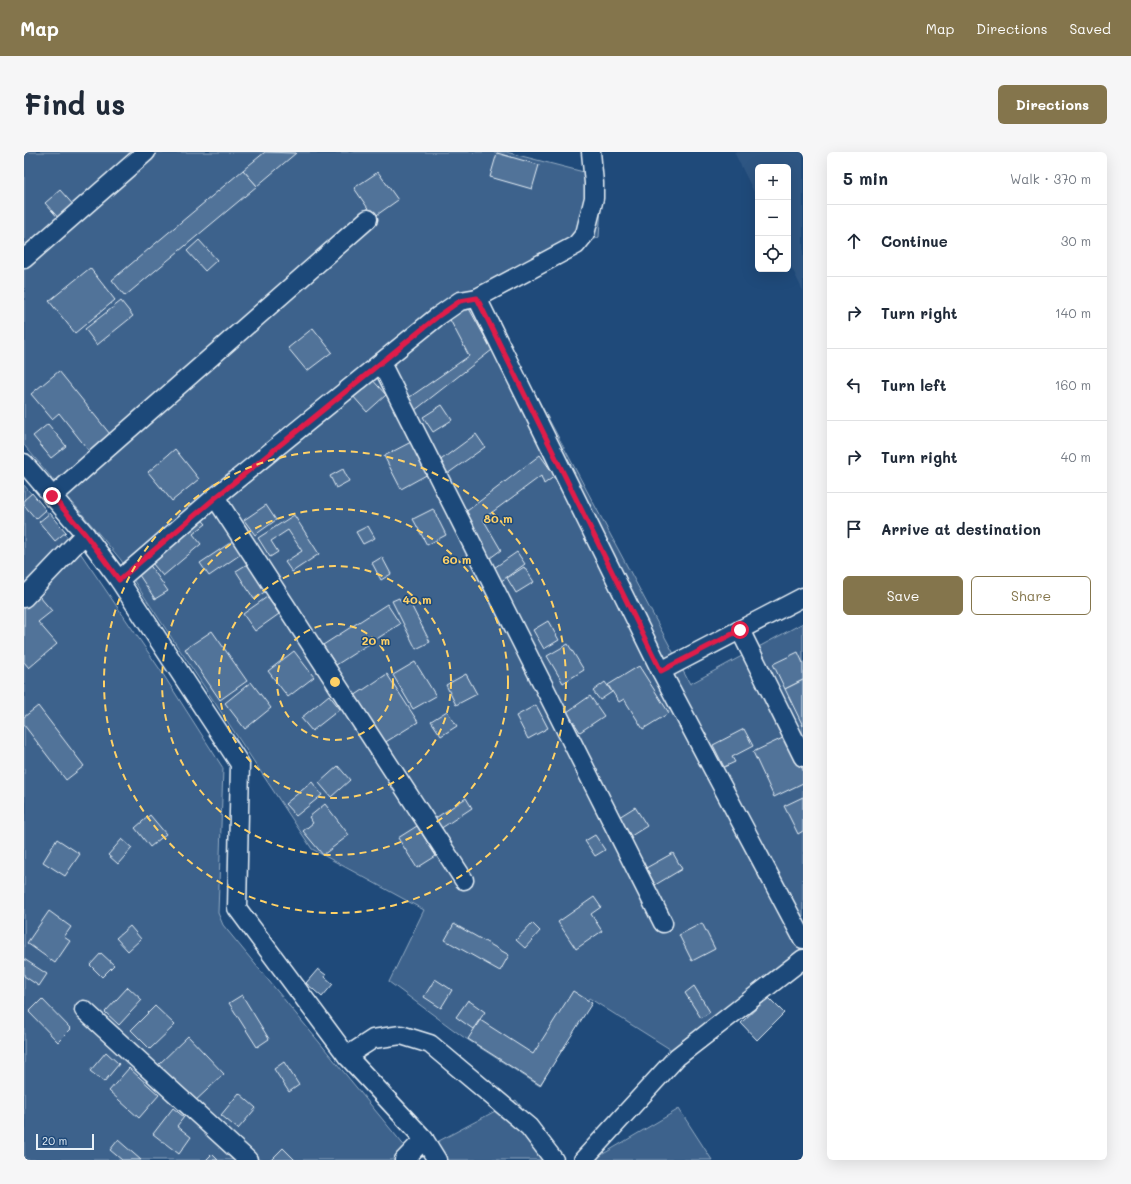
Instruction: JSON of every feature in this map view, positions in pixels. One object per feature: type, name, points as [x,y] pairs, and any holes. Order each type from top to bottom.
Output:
[{"type":"street","points":[[24,259],[146,152]]},
{"type":"street","points":[[119,580],[215,498],[437,317],[460,301],[477,298],[576,245],[585,234],[594,198],[591,152]]},
{"type":"street","points":[[52,496],[368,219]]},
{"type":"street","points":[[477,298],[661,671],[803,939]]},
{"type":"street","points":[[381,363],[663,923]]},
{"type":"street","points":[[24,463],[85,534],[119,580],[240,764],[237,908],[347,1056],[424,1139],[437,1160]]},
{"type":"street","points":[[215,498],[464,880]]},
{"type":"street","points":[[24,598],[85,534]]},
{"type":"street","points":[[661,671],[803,597]]},
{"type":"street","points":[[740,630],[803,757]]},
{"type":"street","points":[[583,1160],[678,1057],[803,959]]},
{"type":"street","points":[[84,1010],[248,1160]]},
{"type":"street","points":[[347,1056],[373,1039],[401,1034],[430,1044],[529,1127],[554,1160]]},
{"type":"street","points":[[404,1160],[424,1139]]},
{"type":"shaded area","points":[[24,152],[506,152],[603,177],[599,237],[482,294],[690,684],[803,623],[803,962],[681,1056],[589,998],[540,1086],[462,1036],[389,982],[424,910],[312,849],[121,560],[24,445]]},
{"type":"shaded area","points":[[734,152],[803,152],[803,291],[791,266],[791,164],[755,164],[755,194]]},
{"type":"shaded area","points":[[24,485],[79,551],[161,671],[223,768],[218,913],[223,925],[415,1160],[24,1160]]},
{"type":"shaded area","points":[[516,1100],[563,1160],[446,1160],[437,1142]]},
{"type":"shaded area","points":[[679,1109],[712,1160],[593,1160]]},
{"type":"building","points":[[265,152],[296,153],[257,186],[243,170]]},
{"type":"building","points":[[497,153],[539,165],[532,189],[490,177]]},
{"type":"building","points":[[243,170],[257,186],[125,296],[112,280]]},
{"type":"building","points":[[378,172],[398,200],[374,217],[354,188]]},
{"type":"building","points":[[60,190],[76,208],[61,221],[45,203]]},
{"type":"building","points":[[199,240],[217,260],[205,271],[187,251]]},
{"type":"building","points":[[90,268],[115,300],[75,333],[49,301]]},
{"type":"building","points":[[121,301],[133,316],[97,345],[85,329]]},
{"type":"building","points":[[466,303],[492,350],[414,411],[407,399],[469,356],[447,314]]},
{"type":"building","points":[[313,328],[332,352],[307,371],[288,348]]},
{"type":"building","points":[[59,371],[114,439],[93,456],[59,413],[52,419],[31,394]]},
{"type":"building","points":[[371,378],[386,395],[367,412],[352,395]]},
{"type":"building","points":[[442,405],[452,420],[433,432],[423,417]]},
{"type":"building","points":[[48,424],[66,446],[51,458],[33,436]]},
{"type":"building","points":[[476,434],[485,447],[447,474],[438,462]]},
{"type":"building","points":[[413,441],[430,473],[401,489],[384,456]]},
{"type":"building","points":[[175,449],[199,479],[172,501],[148,472]]},
{"type":"building","points":[[540,455],[555,476],[544,484],[541,476],[483,519],[501,550],[486,561],[463,514]]},
{"type":"building","points":[[343,469],[349,481],[336,488],[330,476]]},
{"type":"building","points":[[32,493],[46,510],[36,519],[24,505],[24,500]]},
{"type":"building","points":[[266,505],[276,520],[255,535],[244,520]]},
{"type":"building","points":[[433,509],[446,535],[427,545],[413,519]]},
{"type":"building","points":[[50,513],[66,532],[55,541],[39,522]]},
{"type":"building","points":[[198,515],[206,524],[193,534],[201,544],[163,576],[147,557]]},
{"type":"building","points":[[294,515],[319,554],[292,572],[285,562],[302,551],[288,530],[271,541],[278,552],[270,557],[258,538]]},
{"type":"building","points":[[368,526],[375,538],[363,544],[356,532]]},
{"type":"building","points":[[236,539],[244,552],[209,576],[200,563]]},
{"type":"building","points":[[517,552],[525,564],[500,582],[491,570]]},
{"type":"building","points":[[382,557],[391,574],[381,580],[372,563]]},
{"type":"building","points":[[249,563],[266,591],[254,599],[236,571]]},
{"type":"building","points":[[149,564],[168,591],[155,599],[137,572]]},
{"type":"building","points":[[524,567],[534,582],[516,593],[507,578]]},
{"type":"building","points":[[39,596],[52,611],[38,622],[57,644],[29,668],[24,662],[24,608]]},
{"type":"building","points":[[267,597],[279,614],[255,631],[243,614]]},
{"type":"building","points":[[399,598],[401,602],[408,599],[430,642],[416,649],[392,601]]},
{"type":"building","points":[[387,604],[400,624],[336,665],[323,645]]},
{"type":"building","points":[[548,621],[559,640],[544,649],[533,630]]},
{"type":"building","points":[[212,631],[247,681],[220,700],[185,649]]},
{"type":"building","points":[[568,644],[584,670],[563,683],[547,656]]},
{"type":"building","points":[[294,651],[314,677],[288,697],[268,671]]},
{"type":"building","points":[[798,652],[803,663],[803,680],[785,689],[773,664]]},
{"type":"building","points":[[415,662],[436,696],[413,709],[393,675]]},
{"type":"building","points":[[639,666],[669,713],[643,729],[624,699],[619,702],[608,685]]},
{"type":"building","points":[[387,674],[418,722],[384,743],[354,696]]},
{"type":"building","points":[[466,674],[477,694],[456,705],[446,685]]},
{"type":"building","points":[[803,680],[803,726],[785,689]]},
{"type":"building","points":[[251,682],[271,708],[245,729],[225,703]]},
{"type":"building","points":[[605,682],[612,692],[600,700],[593,691]]},
{"type":"building","points":[[329,695],[340,709],[312,731],[301,718]]},
{"type":"building","points":[[590,696],[604,716],[580,732],[567,712]]},
{"type":"building","points":[[536,705],[548,728],[528,739],[516,716]]},
{"type":"building","points":[[38,706],[84,766],[66,780],[24,725],[24,717]]},
{"type":"building","points":[[447,711],[457,726],[441,736],[431,721]]},
{"type":"building","points":[[744,729],[753,746],[732,757],[735,762],[724,767],[713,745]]},
{"type":"building","points":[[787,736],[803,770],[803,783],[774,797],[753,752]]},
{"type":"building","points":[[338,766],[350,780],[331,797],[319,783]]},
{"type":"building","points":[[312,782],[322,795],[296,816],[285,804]]},
{"type":"building","points":[[803,797],[803,831],[798,834],[784,806]]},
{"type":"building","points":[[466,798],[472,808],[437,831],[431,821]]},
{"type":"building","points":[[325,804],[349,835],[323,855],[303,831],[313,823],[309,817]]},
{"type":"building","points":[[635,807],[647,826],[631,836],[619,817]]},
{"type":"building","points":[[150,815],[166,834],[150,847],[135,828]]},
{"type":"building","points":[[417,826],[436,856],[417,868],[398,838]]},
{"type":"building","points":[[595,835],[605,850],[595,856],[585,841]]},
{"type":"building","points":[[57,839],[80,854],[65,876],[43,862]]},
{"type":"building","points":[[122,839],[132,848],[118,864],[108,855]]},
{"type":"building","points":[[673,853],[682,869],[655,885],[646,868]]},
{"type":"building","points":[[594,897],[601,907],[591,914],[602,931],[576,949],[558,922]]},
{"type":"building","points":[[49,911],[71,927],[64,937],[70,941],[55,963],[27,943]]},
{"type":"building","points":[[532,923],[540,931],[525,948],[516,940]]},
{"type":"building","points":[[702,923],[715,949],[692,961],[679,935]]},
{"type":"building","points":[[454,924],[509,955],[500,971],[445,940]]},
{"type":"building","points":[[130,926],[141,939],[128,951],[116,938]]},
{"type":"building","points":[[101,953],[114,965],[102,977],[90,965]]},
{"type":"building","points":[[24,959],[47,974],[39,986],[24,976]]},
{"type":"building","points":[[318,969],[326,975],[325,977],[333,984],[322,997],[306,983]]},
{"type":"building","points":[[435,979],[452,990],[441,1008],[424,997]]},
{"type":"building","points":[[694,986],[710,1012],[701,1018],[685,993]]},
{"type":"building","points":[[128,987],[142,1000],[119,1025],[105,1012]]},
{"type":"building","points":[[573,991],[592,1003],[540,1085],[468,1039],[480,1020],[533,1054]]},
{"type":"building","points":[[242,995],[269,1039],[257,1047],[229,1003]]},
{"type":"building","points":[[768,997],[784,1013],[757,1040],[741,1023]]},
{"type":"building","points":[[42,999],[71,1029],[58,1042],[29,1012]]},
{"type":"building","points":[[468,1000],[485,1012],[473,1029],[456,1017]]},
{"type":"building","points":[[155,1006],[175,1025],[150,1049],[131,1030]]},
{"type":"building","points":[[188,1036],[224,1074],[192,1104],[157,1066]]},
{"type":"building","points":[[106,1052],[119,1064],[104,1082],[90,1071]]},
{"type":"building","points":[[284,1062],[299,1085],[289,1092],[274,1069]]},
{"type":"building","points":[[129,1068],[159,1095],[139,1118],[109,1091]]},
{"type":"building","points":[[239,1093],[256,1108],[238,1129],[221,1115]]},
{"type":"building","points":[[173,1108],[184,1117],[177,1126],[191,1137],[179,1154],[153,1134]]},
{"type":"building","points":[[118,1140],[141,1160],[122,1160],[110,1150]]},
{"type":"building","points":[[283,1148],[295,1160],[271,1160]]},
{"type":"building","points":[[212,1154],[218,1160],[206,1160]]},
{"type":"route","points":[[52,496],[85,534],[119,580],[215,498],[437,317],[460,301],[477,298],[661,671],[740,630]]}]
